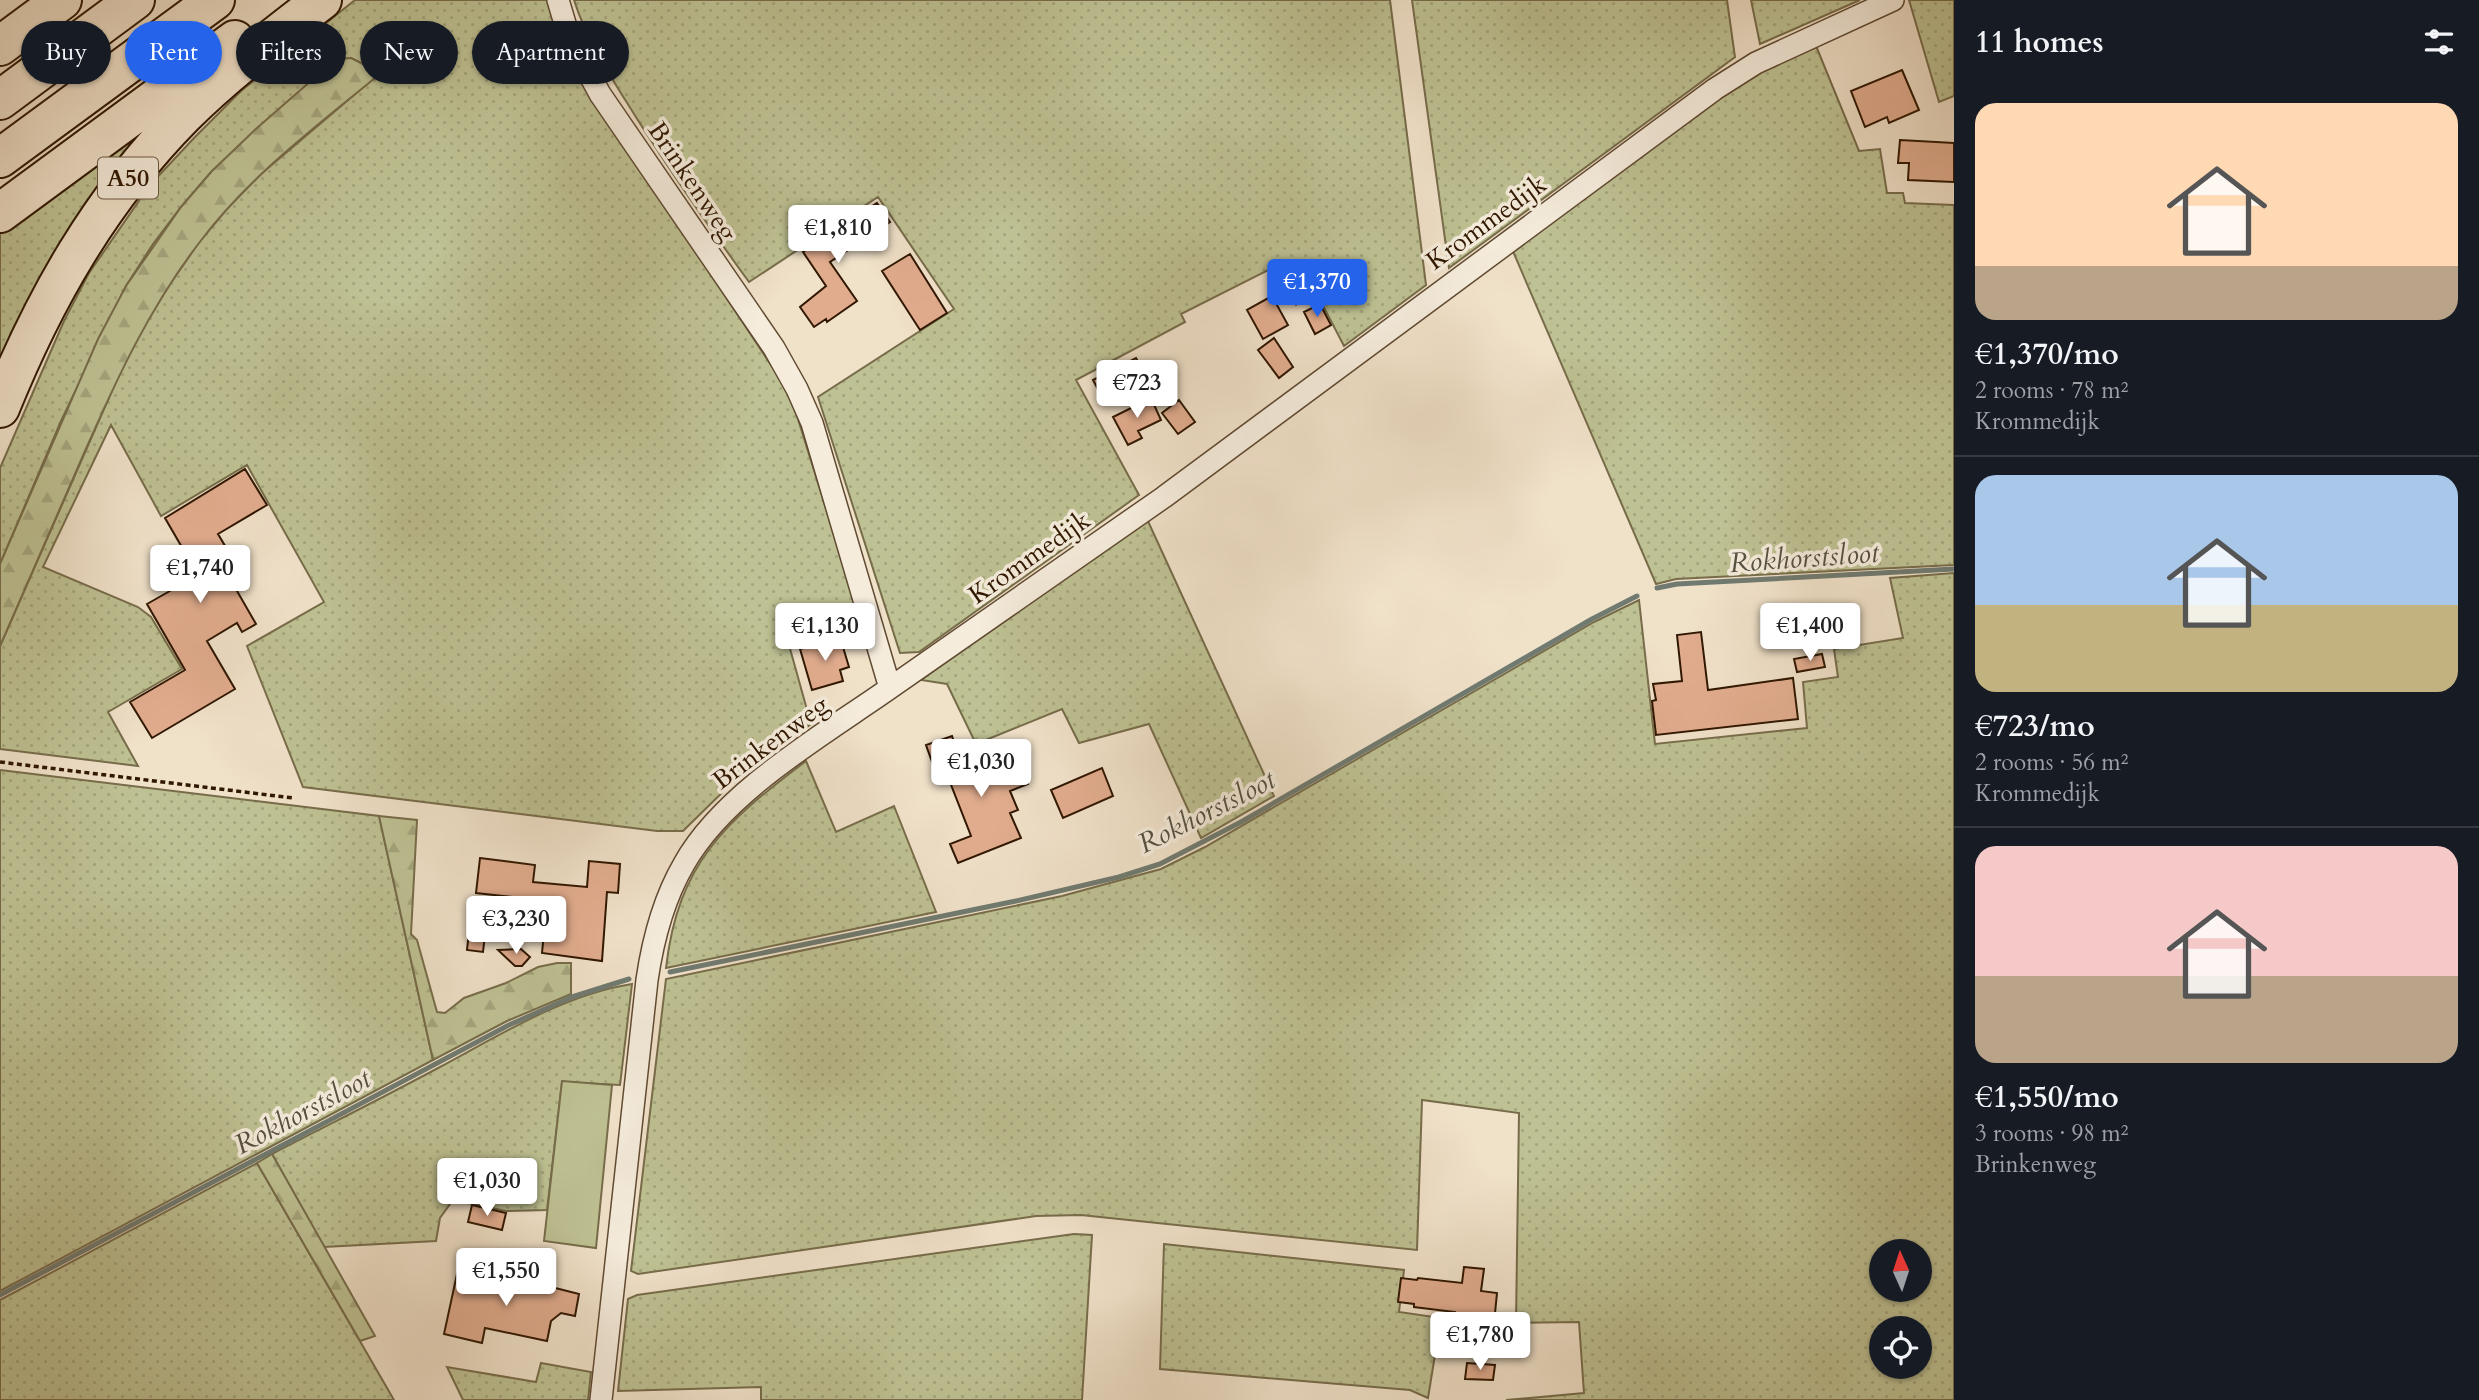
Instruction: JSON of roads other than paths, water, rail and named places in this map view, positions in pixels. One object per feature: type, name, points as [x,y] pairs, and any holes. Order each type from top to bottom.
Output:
[{"type":"highway","points":[[0,46],[62,0]]},
{"type":"highway","points":[[0,100],[135,0]]},
{"type":"highway","points":[[0,158],[215,0]]},
{"type":"highway","points":[[0,213],[289,0]]},
{"type":"highway","name":"A50","points":[[0,408],[39,317],[87,234],[119,189],[183,116],[254,53],[322,0]]},
{"type":"street","name":"Brinkenweg","points":[[558,0],[569,37],[600,94],[774,348],[797,388],[822,454],[890,688],[768,775],[729,807],[684,862],[668,896],[654,940],[647,980],[601,1400]]},
{"type":"street","name":"Krommedijk","points":[[890,688],[1164,496],[1714,89],[1756,63],[1893,0]]},
{"type":"waterway","name":"Rokhorstsloot","points":[[1657,588],[1677,584],[1954,569]]},
{"type":"waterway","name":"Rokhorstsloot","points":[[670,972],[1016,901],[1119,877],[1160,864],[1241,822],[1592,619],[1637,596]]},
{"type":"waterway","name":"Rokhorstsloot","points":[[0,1295],[509,1025],[572,997],[629,979]]}]
